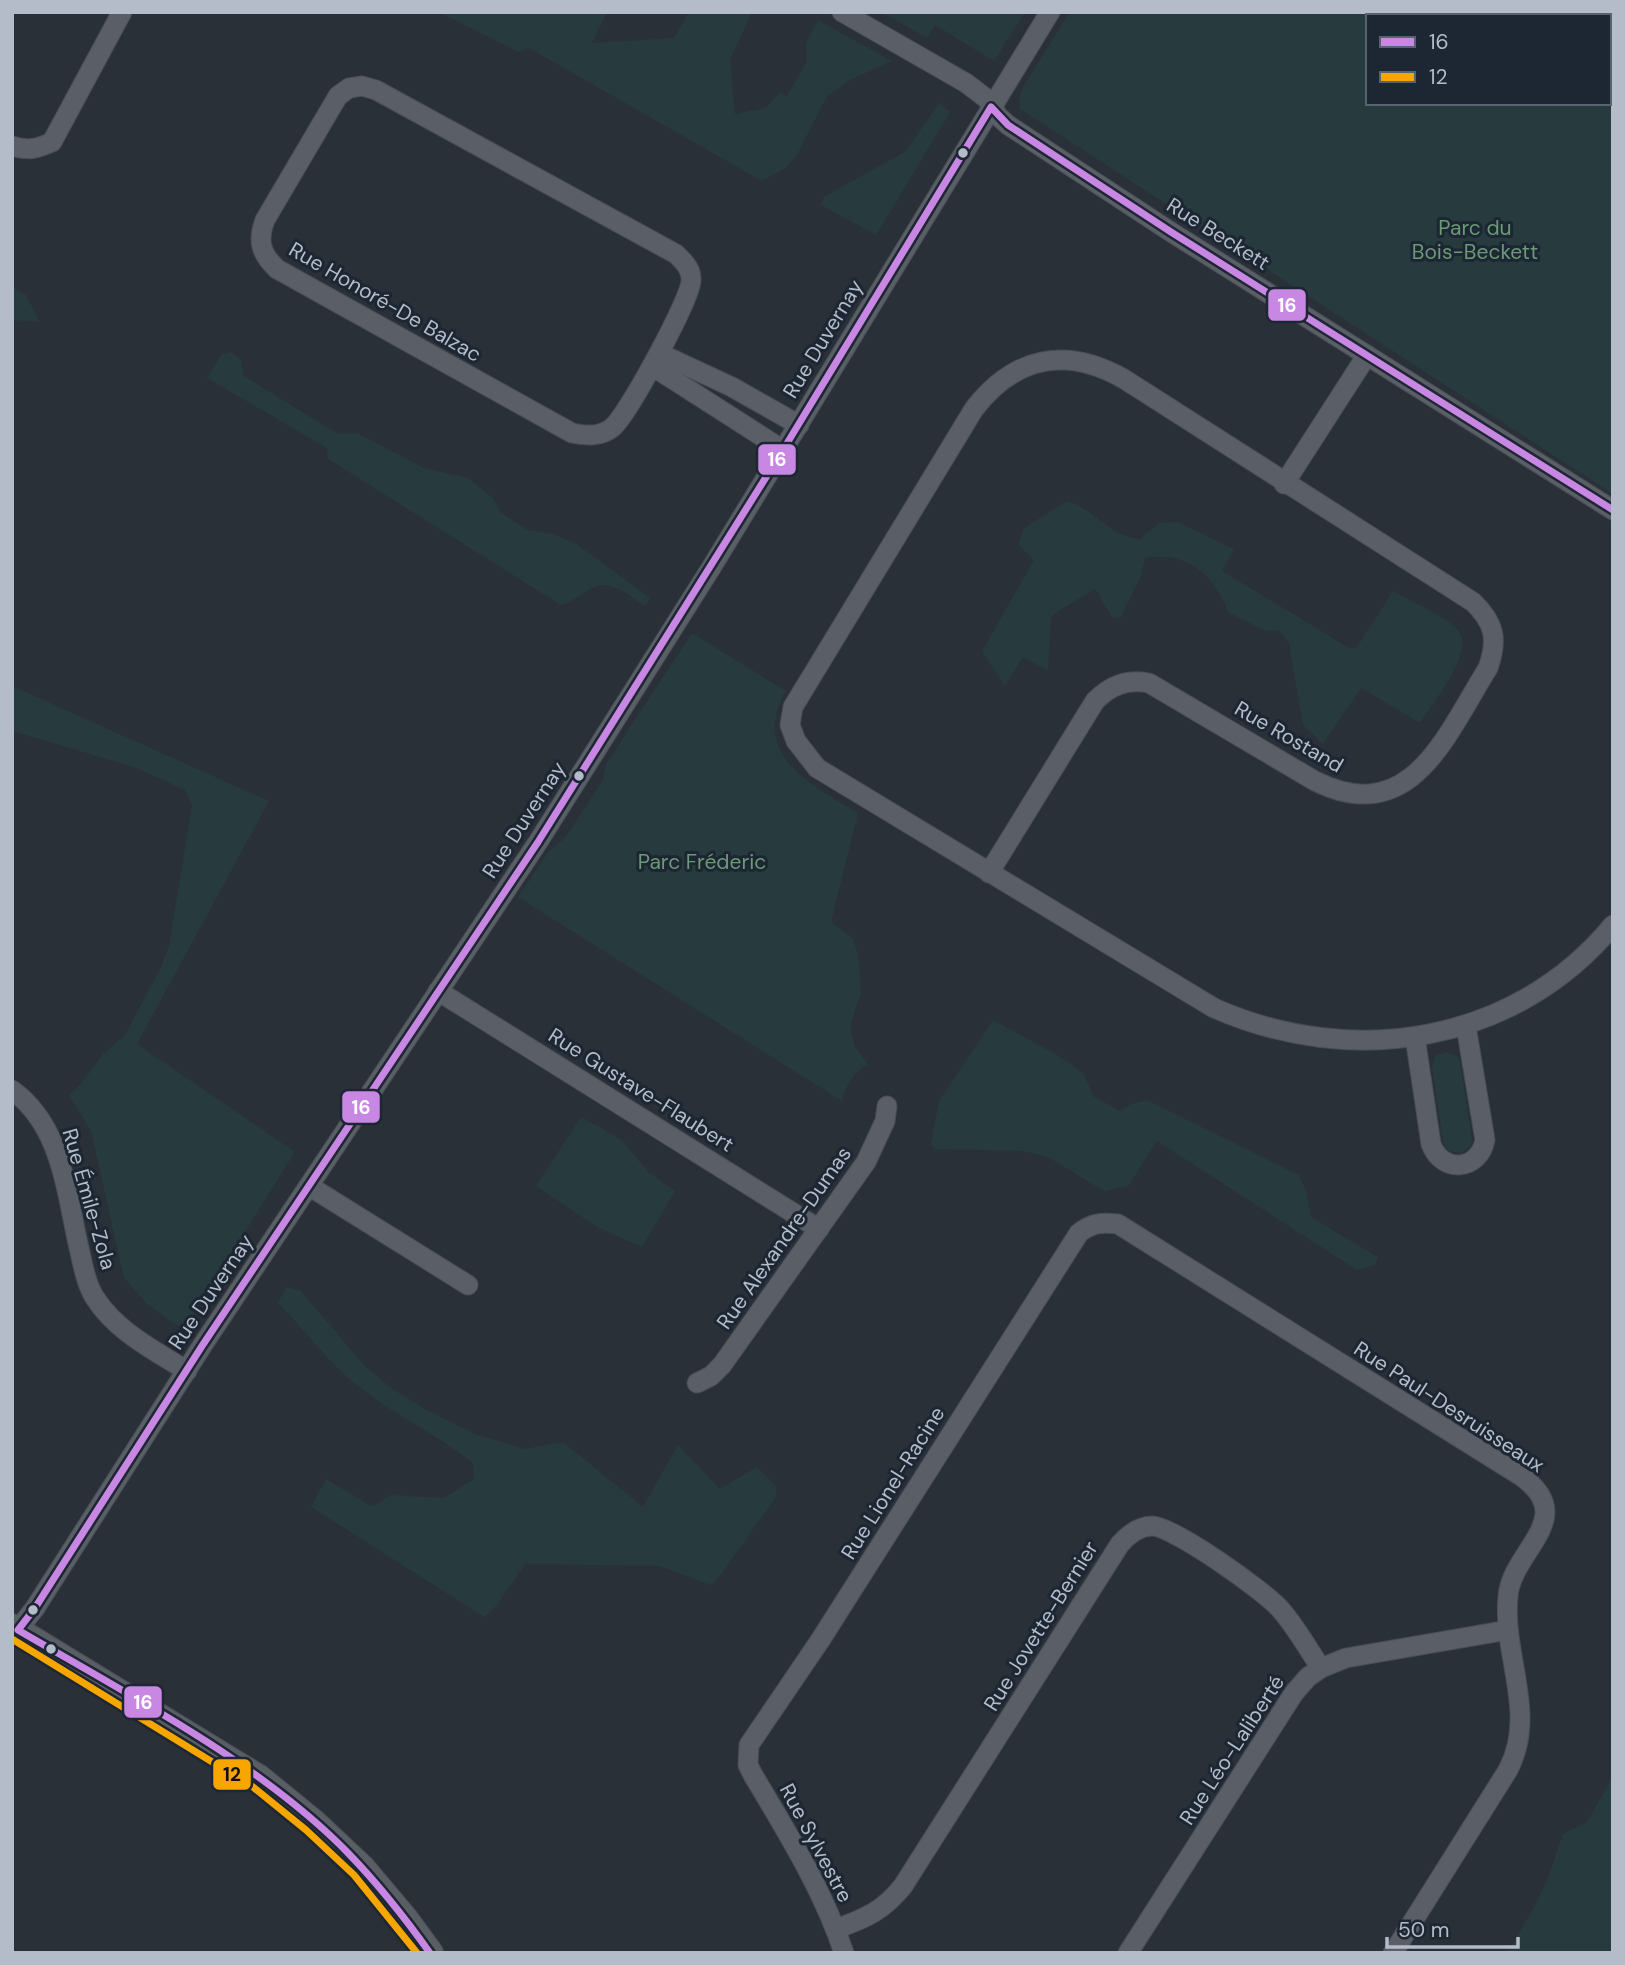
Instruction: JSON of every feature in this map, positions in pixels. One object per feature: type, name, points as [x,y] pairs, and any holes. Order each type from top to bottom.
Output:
[{"type":"street","points":[[12,146],[29,150],[52,142],[122,12]]},
{"type":"street","name":"Rue Beckett","points":[[842,12],[966,83],[987,99],[1008,125],[1171,232],[1613,510]]},
{"type":"street","name":"Rue Duvernay","points":[[14,1631],[35,1608],[187,1371],[538,842],[799,425],[1050,12]]},
{"type":"street","name":"Rue Honoré-De Balzac","points":[[362,86],[376,90],[676,254],[687,264],[692,277],[690,292],[655,359],[613,427],[599,435],[572,433],[277,269],[267,260],[261,247],[260,233],[338,96],[349,88],[362,86]]},
{"type":"street","points":[[1284,484],[1367,355]]},
{"type":"street","points":[[655,359],[732,387],[799,425]]},
{"type":"street","points":[[655,359],[783,450]]},
{"type":"street","name":"Rue Rostand","points":[[989,873],[1095,701],[1106,690],[1121,683],[1134,680],[1149,683],[1315,781],[1341,792],[1369,794],[1389,791],[1404,783],[1430,760],[1488,668],[1494,653],[1492,625],[1473,602],[1284,484],[1124,379],[1103,367],[1083,361],[1060,359],[1025,367],[986,392],[793,707],[790,724],[796,741],[817,768],[989,873],[1185,991],[1241,1020],[1310,1037],[1415,1037],[1489,1018],[1544,989],[1587,954],[1613,925]]},
{"type":"street","name":"Rue Gustave-Flaubert","points":[[438,991],[819,1228]]},
{"type":"street","points":[[1415,1037],[1431,1144],[1439,1158],[1453,1166],[1462,1165],[1480,1154],[1485,1140],[1466,1026]]},
{"type":"street","name":"Rue Émile-Zola","points":[[12,1090],[26,1100],[38,1114],[55,1148],[85,1273],[94,1297],[127,1333],[187,1371]]},
{"type":"street","name":"Rue Alexandre-Dumas","points":[[696,1383],[711,1376],[722,1365],[866,1162],[886,1121],[887,1106]]},
{"type":"street","points":[[309,1186],[468,1285]]},
{"type":"street","name":"Rue Paul-Desruisseaux","points":[[1079,1233],[1089,1225],[1102,1222],[1118,1224],[1532,1484],[1540,1492],[1545,1505],[1543,1527],[1508,1592],[1508,1630],[1520,1711],[1519,1745],[1508,1770],[1393,1953]]},
{"type":"street","name":"Rue Lionel-Racine","points":[[747,1756],[749,1745],[821,1639],[1079,1233]]},
{"type":"street","name":"Rue Jovette-Bernier","points":[[836,1929],[879,1911],[903,1885],[1120,1544],[1129,1535],[1152,1526],[1162,1528],[1251,1584],[1281,1609],[1321,1668]]},
{"type":"street","name":"Rue Léo-Laliberté","points":[[1128,1953],[1278,1715],[1308,1677],[1321,1668],[1346,1658],[1508,1630]]},
{"type":"street","points":[[14,1631],[231,1759],[267,1785],[313,1822],[362,1868],[430,1953]]},
{"type":"street","name":"Rue Sylvestre","points":[[747,1756],[753,1775],[808,1870],[836,1929],[844,1953]]},
{"type":"green space","points":[[439,12],[607,12],[592,43],[674,38],[689,12],[752,12],[730,60],[735,114],[765,108],[780,92],[787,96],[807,61],[806,44],[818,20],[892,61],[848,81],[827,96],[797,155],[787,167],[762,181],[529,48],[519,52]]},
{"type":"green space","points":[[881,12],[1025,12],[994,61],[935,25],[927,38]]},
{"type":"green space","name":"Parc du Bois-Beckett","points":[[1070,12],[1613,12],[1613,494],[1020,109],[1019,98],[1024,85]]},
{"type":"green space","points":[[939,103],[950,112],[876,235],[821,205],[824,197],[906,151]]},
{"type":"green space","points":[[12,286],[26,295],[40,322],[12,320]]},
{"type":"green space","points":[[231,352],[241,360],[244,376],[338,434],[357,433],[424,468],[468,478],[494,499],[500,512],[527,530],[552,534],[575,543],[650,598],[645,606],[619,589],[605,585],[590,589],[561,605],[328,459],[327,448],[207,378],[222,354]]},
{"type":"green space","points":[[1067,501],[1130,537],[1140,539],[1159,523],[1178,522],[1234,549],[1222,571],[1351,649],[1357,647],[1393,591],[1438,615],[1459,631],[1462,640],[1457,664],[1420,723],[1361,688],[1323,744],[1303,725],[1289,643],[1279,631],[1264,630],[1228,612],[1207,576],[1186,562],[1160,557],[1145,558],[1141,576],[1121,617],[1113,618],[1095,589],[1054,614],[1051,618],[1048,671],[1023,657],[1005,686],[982,651],[1034,560],[1018,544],[1024,528]]},
{"type":"green space","name":"Parc Fréderic","points":[[692,633],[786,691],[777,713],[775,733],[780,750],[791,766],[805,779],[858,813],[831,922],[853,938],[858,955],[861,993],[850,1026],[855,1047],[868,1064],[851,1079],[842,1101],[518,897],[549,851],[565,838],[603,780],[606,764]]},
{"type":"green space","points":[[12,686],[269,801],[137,1044],[295,1152],[185,1328],[173,1323],[147,1304],[124,1278],[91,1131],[69,1095],[103,1054],[125,1035],[161,967],[169,946],[192,805],[185,790],[137,768],[12,731]]},
{"type":"green space","points":[[993,1020],[1059,1056],[1084,1074],[1093,1096],[1120,1111],[1131,1104],[1147,1100],[1299,1175],[1307,1194],[1311,1217],[1378,1257],[1375,1265],[1357,1270],[1157,1141],[1128,1186],[1104,1191],[1048,1157],[1024,1151],[936,1149],[931,1144],[939,1101]]},
{"type":"green space","points":[[1446,1052],[1457,1056],[1460,1062],[1472,1139],[1471,1145],[1462,1153],[1449,1151],[1444,1146],[1432,1068],[1435,1056]]},
{"type":"green space","points":[[581,1117],[622,1140],[648,1172],[675,1191],[642,1247],[597,1227],[536,1186]]},
{"type":"green space","points":[[286,1287],[300,1290],[366,1367],[394,1390],[475,1434],[524,1449],[563,1442],[643,1507],[678,1445],[720,1489],[757,1467],[776,1486],[776,1497],[717,1580],[710,1585],[660,1566],[525,1564],[497,1605],[484,1617],[311,1507],[326,1479],[371,1506],[377,1505],[390,1495],[444,1498],[474,1479],[473,1463],[382,1404],[343,1373],[278,1303]]},
{"type":"green space","points":[[1613,1776],[1613,1953],[1507,1953],[1534,1908],[1563,1834],[1587,1822]]},
{"type":"transit line","name":"16","points":[[430,1953],[391,1902],[349,1854],[275,1790],[191,1732],[18,1630],[35,1608],[202,1346],[538,842],[783,450],[991,107],[1008,125],[1171,232],[1613,510]]},
{"type":"transit line","name":"12","points":[[12,1639],[253,1787],[306,1830],[354,1875],[417,1953]]}]
